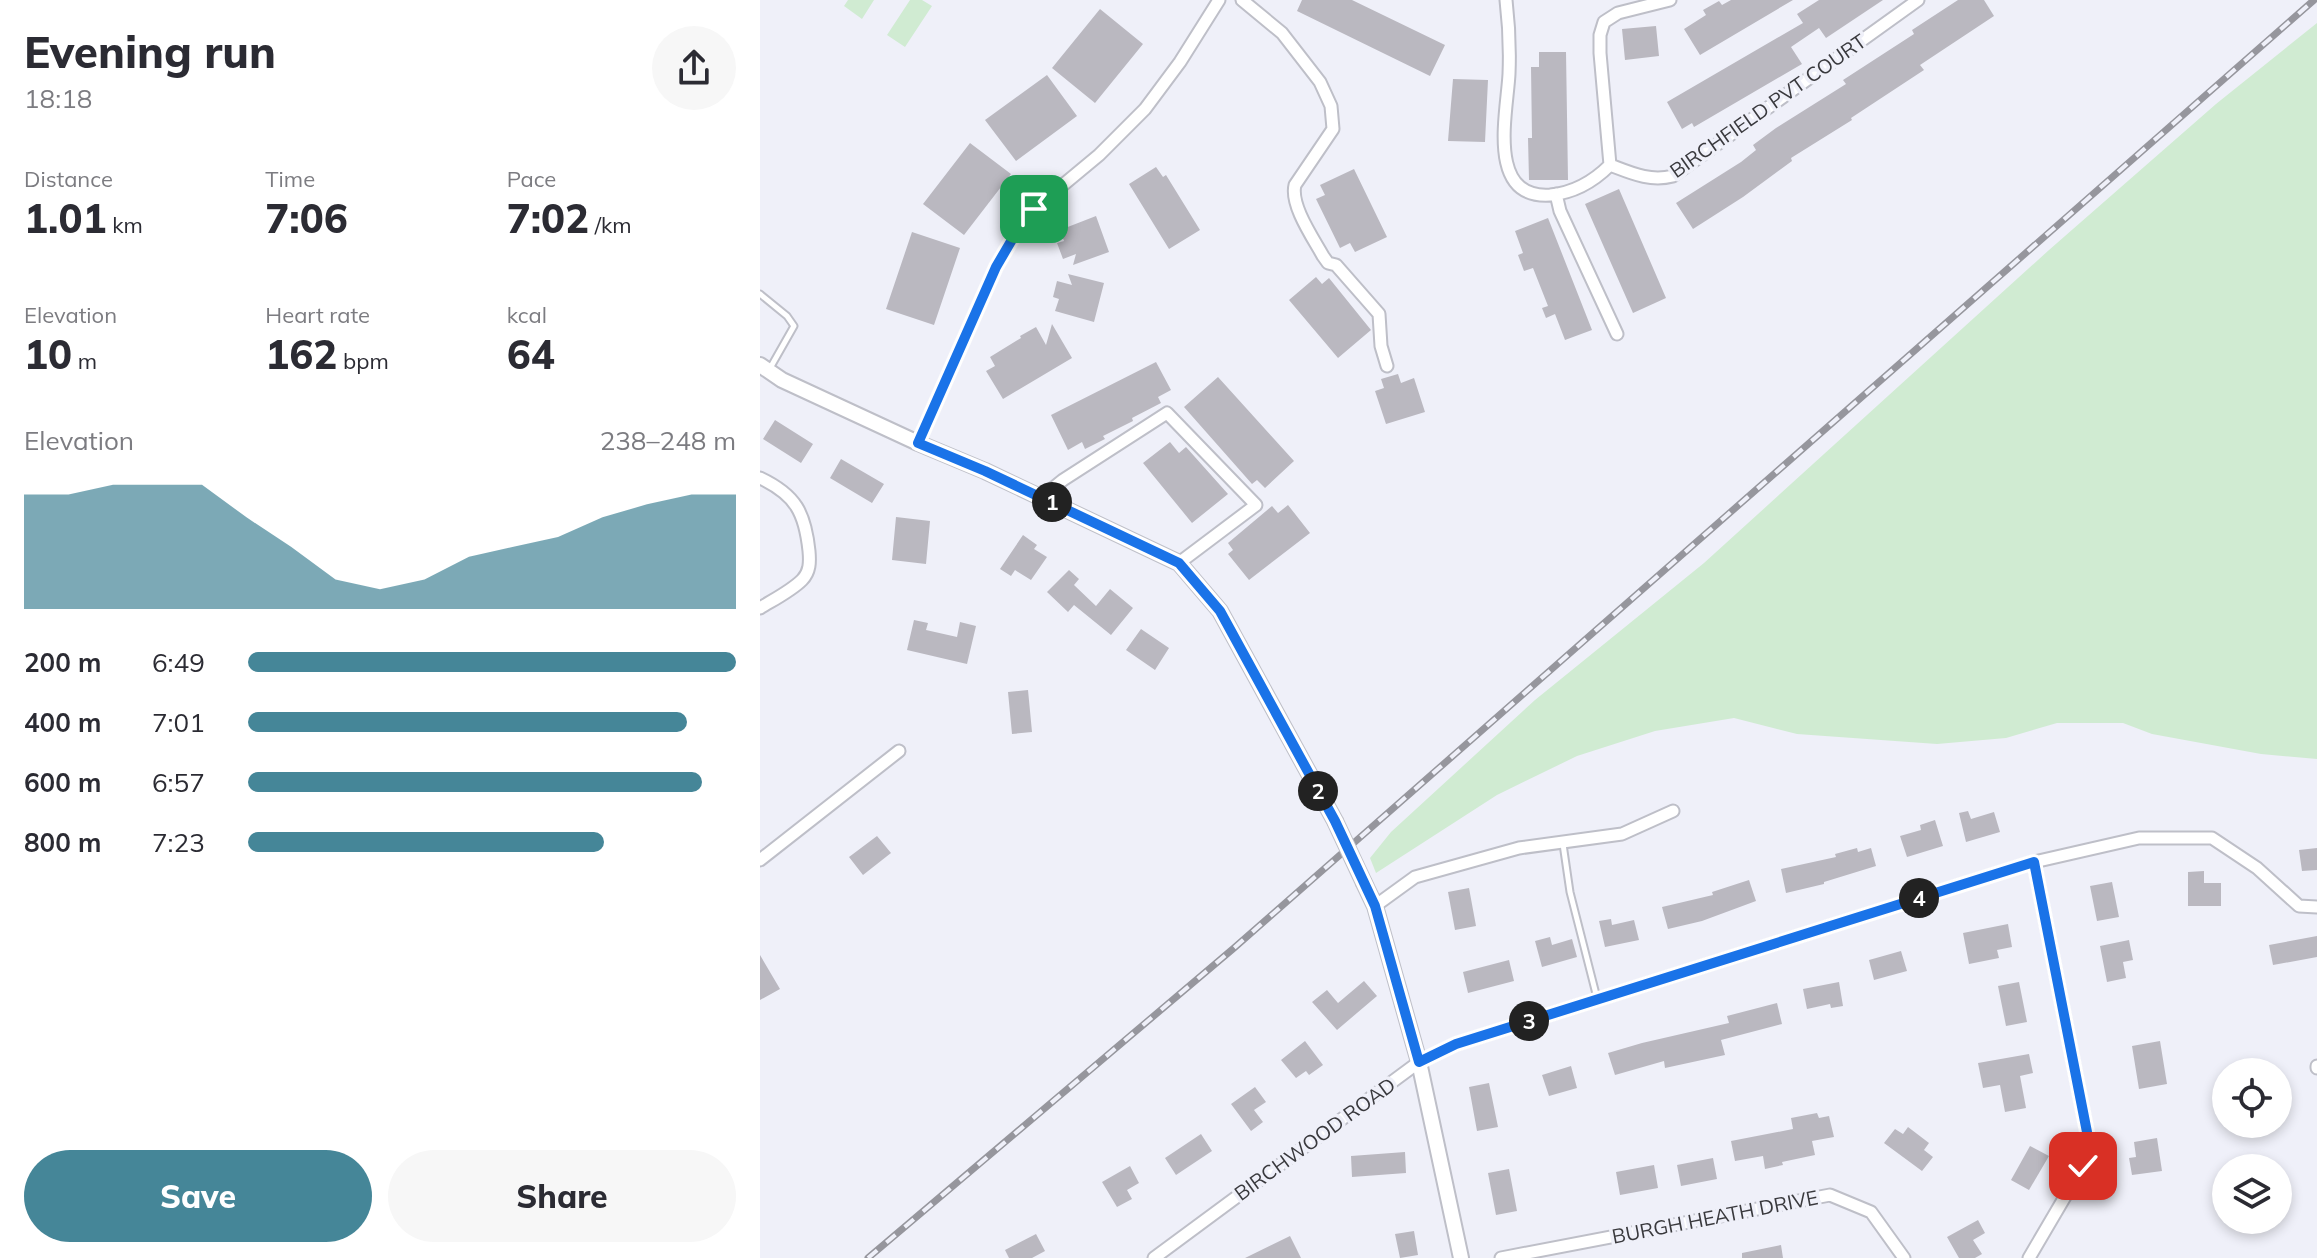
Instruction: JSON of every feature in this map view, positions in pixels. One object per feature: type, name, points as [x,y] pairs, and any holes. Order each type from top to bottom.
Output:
[{"type":"street","points":[[918,443],[996,267],[1020,226],[1034,209],[1099,155],[1145,109],[1180,62],[1219,0]]},
{"type":"street","points":[[1242,0],[1282,33],[1320,82],[1331,106],[1333,129],[1293,191],[1296,204],[1323,256],[1328,263],[1336,265],[1379,314],[1381,346],[1387,366]]},
{"type":"street","points":[[1506,0],[1509,32],[1504,156],[1513,181],[1522,189],[1543,195],[1556,194],[1596,179],[1610,165],[1600,53],[1604,22],[1618,13],[1670,0]]},
{"type":"street","name":"BIRCHFIELD PVT COURT","points":[[1610,165],[1645,178],[1673,176],[1918,0]]},
{"type":"street","points":[[1556,194],[1560,211],[1617,334]]},
{"type":"street","points":[[764,368],[782,380],[1042,497],[1179,563],[1220,611],[1335,821],[1375,906],[1419,1062],[1461,1258]]},
{"type":"street","points":[[1042,497],[1167,413],[1256,505],[1179,563]]},
{"type":"street","points":[[760,478],[788,495],[800,510],[806,527],[810,567],[802,580],[760,608]]},
{"type":"street","points":[[760,860],[899,751]]},
{"type":"street","points":[[1375,906],[1415,877],[1519,848],[1622,834],[1673,811]]},
{"type":"street","points":[[2029,1258],[2083,1166],[2087,1132],[2034,862],[2139,838],[2212,838],[2257,868],[2299,906],[2317,907]]},
{"type":"street","name":"BIRCHWOOD ROAD","points":[[1154,1258],[1419,1062],[1456,1044],[2034,862]]},
{"type":"street","name":"BURGH HEATH DRIVE","points":[[1501,1258],[1830,1195],[1871,1212],[1904,1258]]},
{"type":"lane","points":[[760,294],[787,316],[794,326],[764,368]]},
{"type":"lane","points":[[1562,842],[1570,892],[1597,999]]},
{"type":"green space","points":[[848,0],[874,0],[862,19],[844,6]]},
{"type":"green space","points":[[910,0],[922,0],[932,6],[905,47],[887,35]]},
{"type":"green space","points":[[2317,23],[2317,759],[2261,754],[2152,734],[2123,723],[2057,723],[2006,738],[1937,744],[1797,734],[1734,718],[1655,731],[1577,756],[1497,795],[1376,873],[1370,858],[1391,832],[1535,700],[1704,563],[2049,250],[2216,104]]},
{"type":"building","points":[[1302,0],[1352,0],[1445,45],[1430,76],[1297,11]]},
{"type":"building","points":[[1731,0],[1793,0],[1700,55],[1684,29],[1706,15],[1703,10],[1719,1],[1722,5]]},
{"type":"building","points":[[1819,0],[1883,0],[1826,38],[1819,28],[1791,47],[1802,64],[1694,127],[1692,123],[1682,129],[1667,102],[1803,23],[1797,14]]},
{"type":"building","points":[[1958,0],[1984,0],[1994,16],[1920,65],[1924,70],[1791,158],[1792,161],[1743,197],[1693,229],[1676,203],[1741,162],[1756,150],[1753,145],[1846,84],[1843,80],[1914,34],[1912,30]]},
{"type":"building","points":[[1100,9],[1143,44],[1095,103],[1052,68]]},
{"type":"building","points":[[1656,26],[1659,56],[1625,60],[1622,29]]},
{"type":"building","points":[[1539,52],[1566,52],[1568,180],[1529,180],[1531,67],[1539,67]]},
{"type":"building","points":[[1047,75],[1077,116],[1016,161],[985,120]]},
{"type":"building","points":[[1453,79],[1488,80],[1485,142],[1448,141]]},
{"type":"building","points":[[970,143],[1011,174],[964,235],[923,204]]},
{"type":"building","points":[[1156,167],[1163,177],[1166,175],[1200,230],[1169,249],[1129,184]]},
{"type":"building","points":[[1354,169],[1387,237],[1355,252],[1350,243],[1340,248],[1316,199],[1325,195],[1320,185]]},
{"type":"building","points":[[1619,189],[1666,298],[1633,313],[1585,204]]},
{"type":"building","points":[[1096,216],[1109,252],[1073,265],[1076,254],[1063,259],[1057,243],[1064,241],[1060,230]]},
{"type":"building","points":[[1548,218],[1592,330],[1565,340],[1555,314],[1546,318],[1542,308],[1548,306],[1533,268],[1524,271],[1518,255],[1523,253],[1515,231]]},
{"type":"building","points":[[912,232],[960,248],[934,325],[886,309]]},
{"type":"building","points":[[1068,274],[1104,283],[1094,322],[1055,311],[1059,299],[1053,297],[1057,281],[1072,285]]},
{"type":"building","points":[[1316,277],[1322,284],[1329,278],[1371,330],[1338,358],[1289,300]]},
{"type":"building","points":[[1052,324],[1072,358],[1003,399],[986,371],[995,366],[990,357],[1036,327],[1046,345]]},
{"type":"building","points":[[1156,362],[1171,390],[1158,397],[1161,403],[1103,436],[1105,439],[1085,449],[1082,442],[1068,450],[1051,415]]},
{"type":"building","points":[[1398,374],[1401,383],[1414,378],[1425,412],[1386,424],[1375,391],[1384,388],[1381,379]]},
{"type":"building","points":[[1218,377],[1294,461],[1265,488],[1257,480],[1252,484],[1184,407]]},
{"type":"building","points":[[775,420],[813,444],[801,463],[763,439]]},
{"type":"building","points":[[1170,442],[1179,453],[1186,447],[1228,494],[1192,523],[1143,463]]},
{"type":"building","points":[[841,459],[884,484],[872,503],[830,478]]},
{"type":"building","points":[[1288,505],[1310,533],[1249,580],[1228,554],[1233,550],[1228,543],[1272,506],[1278,513]]},
{"type":"building","points":[[896,517],[930,521],[926,564],[892,560]]},
{"type":"building","points":[[1023,535],[1037,545],[1034,549],[1047,557],[1031,580],[1015,570],[1011,576],[1000,569]]},
{"type":"building","points":[[1069,570],[1079,579],[1074,585],[1096,606],[1110,589],[1133,608],[1111,635],[1074,605],[1068,612],[1047,592]]},
{"type":"building","points":[[914,620],[928,623],[926,630],[957,637],[960,622],[976,626],[967,664],[907,650]]},
{"type":"building","points":[[1141,629],[1169,648],[1155,670],[1126,650]]},
{"type":"building","points":[[1028,690],[1032,732],[1012,734],[1008,692]]},
{"type":"building","points":[[1968,811],[1971,819],[1994,812],[2000,832],[1966,842],[1959,813]]},
{"type":"building","points":[[1935,820],[1943,846],[1907,857],[1900,836],[1921,830],[1920,825]]},
{"type":"building","points":[[877,836],[891,853],[863,875],[849,857]]},
{"type":"building","points":[[1857,848],[1858,852],[1871,848],[1876,866],[1786,893],[1781,869],[1836,857],[1835,854]]},
{"type":"building","points":[[2317,848],[2317,870],[2302,871],[2299,850]]},
{"type":"building","points":[[2204,871],[2204,883],[2221,883],[2221,906],[2188,906],[2188,872]]},
{"type":"building","points":[[1749,880],[1756,901],[1702,921],[1668,929],[1662,907],[1713,895],[1712,892]]},
{"type":"building","points":[[2112,882],[2119,917],[2097,921],[2090,886]]},
{"type":"building","points":[[1469,888],[1476,926],[1455,930],[1448,892]]},
{"type":"building","points":[[1611,919],[1612,925],[1634,920],[1639,940],[1605,947],[1599,921]]},
{"type":"building","points":[[2008,924],[2012,947],[1997,950],[1999,958],[1969,964],[1963,933]]},
{"type":"building","points":[[2317,936],[2317,957],[2273,965],[2269,945]]},
{"type":"building","points":[[1550,937],[1552,945],[1572,939],[1577,957],[1542,967],[1535,941]]},
{"type":"building","points":[[2129,940],[2133,960],[2123,962],[2126,978],[2107,982],[2100,946]]},
{"type":"building","points":[[1901,951],[1907,971],[1874,980],[1869,960]]},
{"type":"building","points":[[760,955],[780,989],[760,1000]]},
{"type":"building","points":[[1509,960],[1514,981],[1468,993],[1463,972]]},
{"type":"building","points":[[1364,981],[1377,996],[1337,1030],[1312,1002],[1327,990],[1338,1003]]},
{"type":"building","points":[[1839,982],[1843,1006],[1831,1008],[1830,1004],[1807,1009],[1803,989]]},
{"type":"building","points":[[2019,982],[2027,1022],[2006,1026],[1998,986]]},
{"type":"building","points":[[1777,1003],[1782,1024],[1721,1040],[1725,1055],[1665,1068],[1664,1061],[1615,1075],[1608,1053],[1729,1023],[1727,1016]]},
{"type":"building","points":[[1305,1041],[1323,1065],[1309,1075],[1306,1071],[1296,1078],[1281,1060]]},
{"type":"building","points":[[2160,1041],[2167,1084],[2139,1089],[2132,1046]]},
{"type":"building","points":[[2029,1054],[2033,1073],[2020,1076],[2026,1108],[2005,1112],[2000,1085],[1983,1088],[1978,1063]]},
{"type":"building","points":[[1571,1066],[1577,1088],[1549,1096],[1542,1075]]},
{"type":"building","points":[[1489,1083],[1498,1127],[1477,1131],[1469,1087]]},
{"type":"building","points":[[1255,1087],[1266,1102],[1254,1110],[1263,1122],[1251,1131],[1231,1104]]},
{"type":"building","points":[[1817,1113],[1819,1118],[1829,1116],[1834,1137],[1812,1141],[1815,1155],[1765,1169],[1763,1156],[1735,1161],[1731,1141],[1793,1129],[1791,1118]]},
{"type":"building","points":[[1908,1127],[1929,1143],[1924,1150],[1933,1157],[1922,1171],[1884,1143],[1895,1129],[1903,1134]]},
{"type":"building","points":[[1201,1134],[1212,1151],[1176,1175],[1165,1158]]},
{"type":"building","points":[[2157,1138],[2162,1171],[2132,1175],[2129,1158],[2136,1157],[2134,1142]]},
{"type":"building","points":[[2030,1146],[2049,1156],[2029,1190],[2011,1180]]},
{"type":"building","points":[[1405,1152],[1406,1173],[1352,1177],[1351,1156]]},
{"type":"building","points":[[1713,1158],[1717,1179],[1681,1186],[1677,1165]]},
{"type":"building","points":[[1654,1165],[1658,1188],[1620,1195],[1616,1172]]},
{"type":"building","points":[[1130,1166],[1139,1183],[1127,1190],[1132,1199],[1117,1207],[1102,1182]]},
{"type":"building","points":[[1509,1169],[1517,1211],[1496,1215],[1488,1173]]},
{"type":"building","points":[[1978,1220],[1985,1233],[1973,1240],[1982,1254],[1975,1258],[1959,1258],[1947,1237]]},
{"type":"building","points":[[1414,1231],[1418,1255],[1400,1258],[1395,1234]]},
{"type":"building","points":[[1036,1234],[1045,1251],[1032,1258],[1009,1258],[1005,1250]]},
{"type":"building","points":[[1290,1236],[1301,1258],[1245,1258]]},
{"type":"building","points":[[1781,1245],[1783,1258],[1742,1258],[1742,1253]]},
{"type":"railway","points":[[868,1258],[1234,948],[2314,0]]},
{"type":"route","points":[[1034,209],[996,267],[918,443],[1042,497],[1179,563],[1220,611],[1335,821],[1375,906],[1419,1062],[1456,1044],[2034,862],[2087,1132],[2083,1166]]}]
